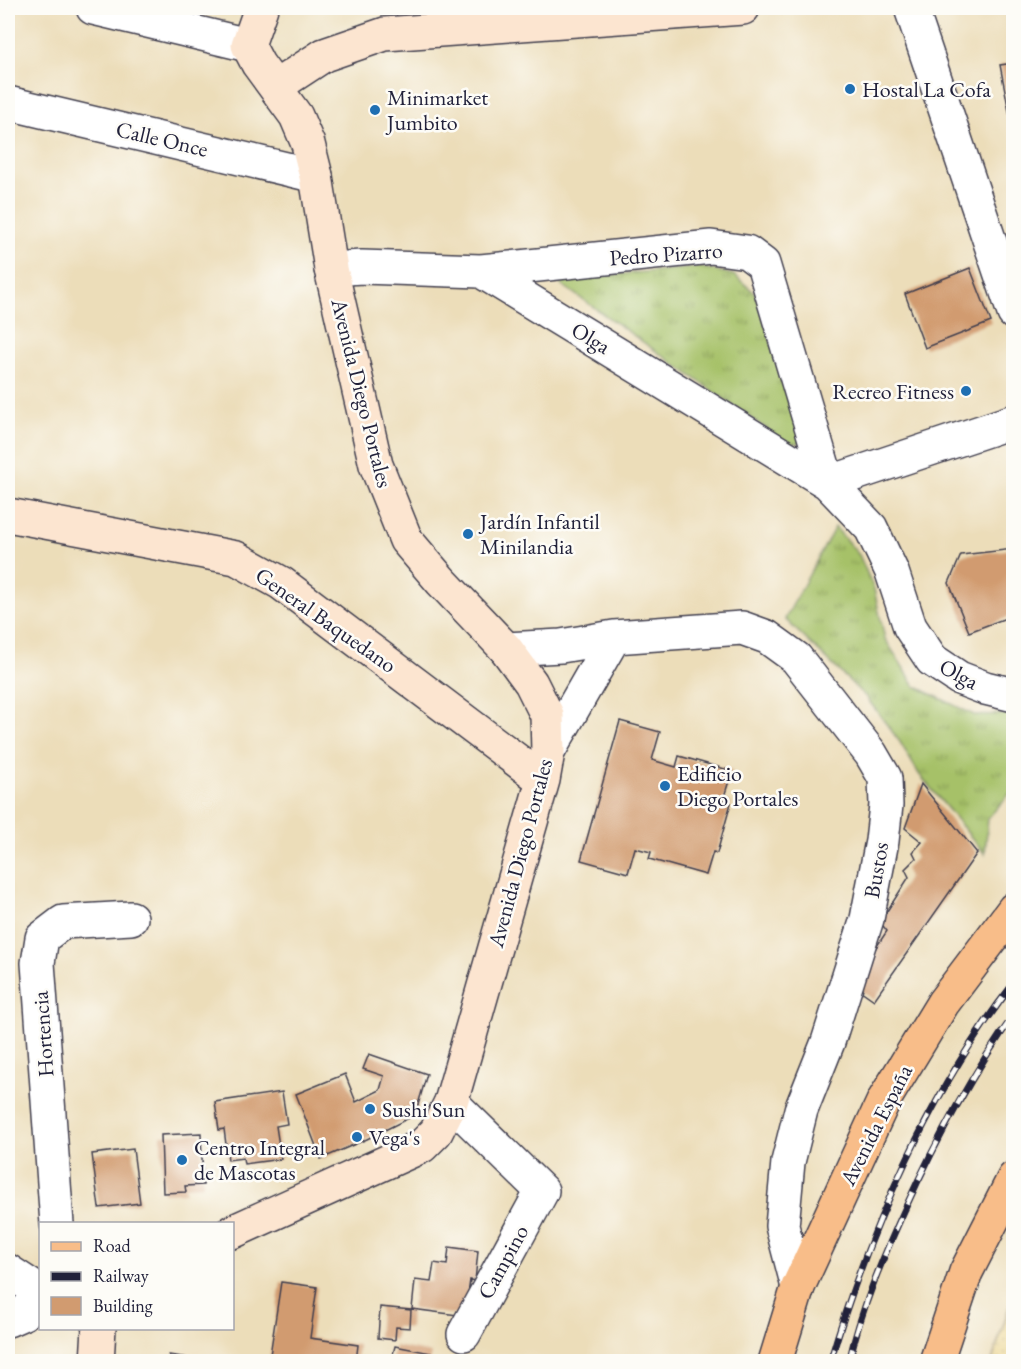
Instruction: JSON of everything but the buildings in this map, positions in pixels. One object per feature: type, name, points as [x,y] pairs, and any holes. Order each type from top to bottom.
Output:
[{"type":"main road","name":"Avenida España","points":[[775,1362],[798,1287],[884,1100],[943,1003],[1014,909]]},
{"type":"main road","points":[[936,1362],[966,1272],[1014,1178]]},
{"type":"street","points":[[93,8],[248,45],[261,8]]},
{"type":"street","points":[[275,87],[324,55],[385,34],[743,8]]},
{"type":"street","points":[[911,8],[1014,314]]},
{"type":"street","name":"Avenida Diego Portales","points":[[234,1231],[422,1146],[436,1132],[451,1102],[546,766],[547,715],[531,683],[506,649],[441,581],[406,540],[376,465],[331,269],[316,176],[308,144],[296,116],[258,64],[248,45]]},
{"type":"street","name":"Calle Once","points":[[8,103],[316,176]]},
{"type":"street","name":"Pedro Pizarro","points":[[481,271],[711,247],[747,252],[763,264],[828,483]]},
{"type":"street","name":"Olga","points":[[331,269],[363,267],[481,271],[828,483],[871,528],[892,572],[910,627],[932,660],[959,678],[1014,695]]},
{"type":"street","points":[[828,483],[1014,421]]},
{"type":"street","name":"General Baquedano","points":[[8,515],[236,558],[281,583],[546,766]]},
{"type":"street","name":"Bustos","points":[[506,649],[561,646],[614,637],[742,628],[767,637],[795,658],[871,754],[885,778],[886,805],[882,841],[867,920],[828,1042],[801,1110],[788,1162],[782,1226],[798,1287]]},
{"type":"street","points":[[546,766],[614,637]]},
{"type":"street","name":"Hortencia","points":[[57,1222],[38,963],[42,938],[63,922],[131,918]]},
{"type":"street","name":"Campino","points":[[451,1102],[542,1191],[464,1334]]},
{"type":"street","points":[[8,1271],[39,1293]]},
{"type":"street","points":[[8,1320],[24,1313],[39,1295]]},
{"type":"street","points":[[97,1362],[99,1330]]},
{"type":"green space","points":[[700,267],[734,275],[755,293],[805,442],[788,444],[555,280]]},
{"type":"green space","points":[[835,527],[859,555],[874,589],[885,639],[915,686],[974,715],[1013,714],[1013,790],[988,818],[985,854],[919,774],[900,742],[866,697],[785,619]]},
{"type":"sand","points":[[1013,1298],[1013,1361],[992,1361],[1011,1301]]},
{"type":"railway","points":[[830,1362],[863,1263],[905,1164],[955,1069],[1014,983]]},
{"type":"railway","points":[[849,1362],[873,1285],[916,1186],[968,1086],[1014,1015]]},
{"type":"place","name":"Hostal La Cofa","points":[[850,89]]},
{"type":"place","name":"Minimarket Jumbito","points":[[375,110]]},
{"type":"place","name":"Recreo Fitness","points":[[966,391]]},
{"type":"place","name":"Jardín Infantil Minilandia","points":[[468,534]]},
{"type":"place","name":"Edificio Diego Portales","points":[[665,786]]},
{"type":"place","name":"Sushi Sun","points":[[370,1109]]},
{"type":"place","name":"Vega's","points":[[357,1137]]},
{"type":"place","name":"Centro Integral de Mascotas","points":[[182,1160]]}]
